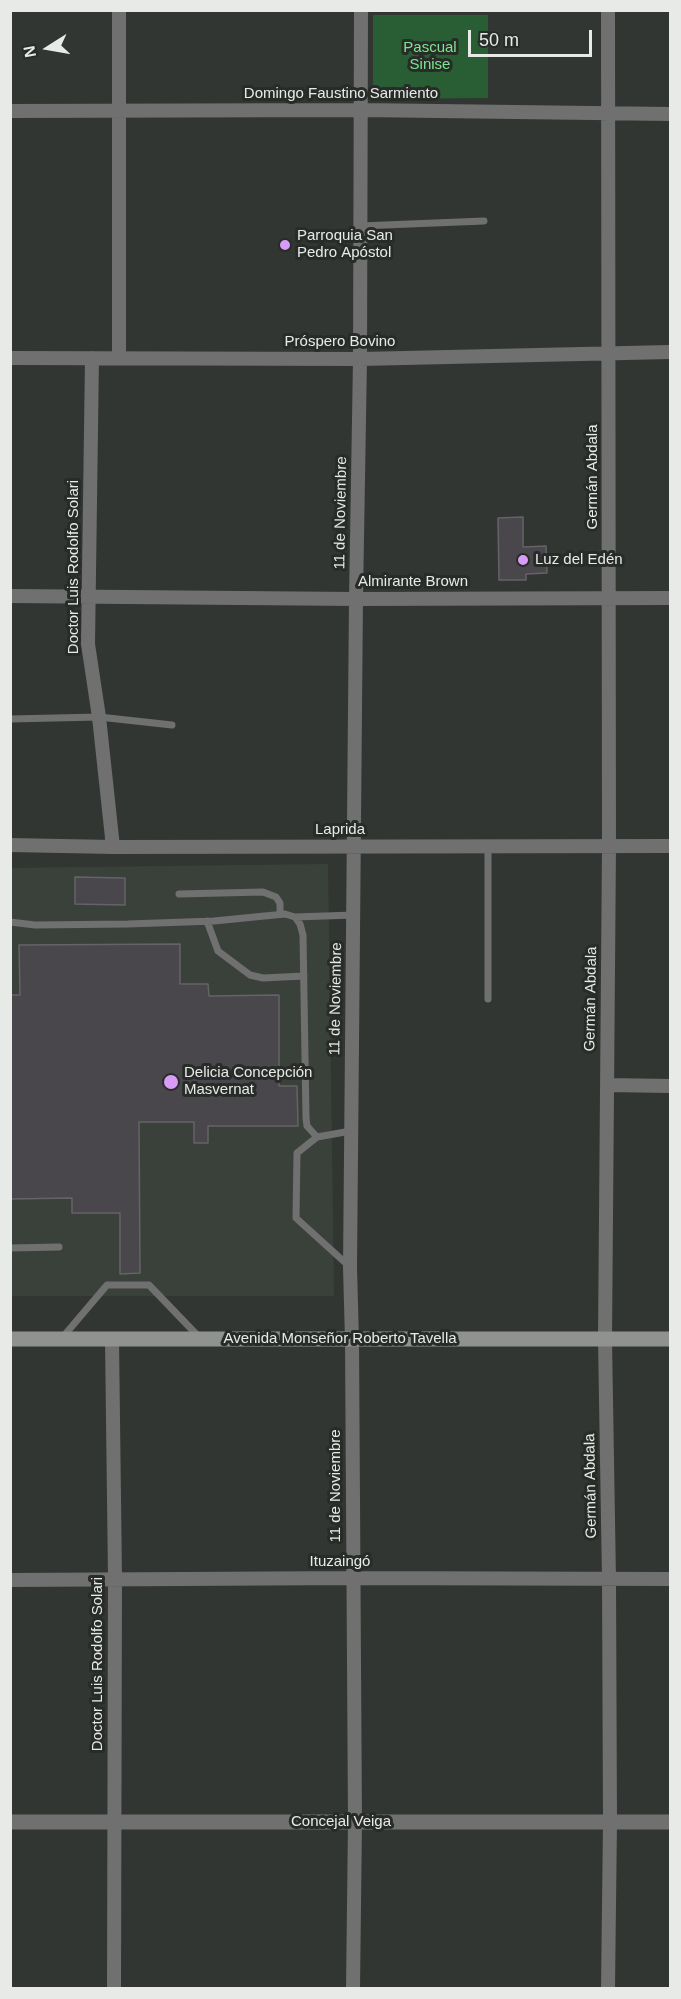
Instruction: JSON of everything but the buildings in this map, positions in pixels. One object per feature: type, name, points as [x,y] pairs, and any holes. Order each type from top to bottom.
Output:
[{"type":"main road","name":"Avenida Monseñor Roberto Tavella","points":[[10,1339],[670,1339]]},
{"type":"street","points":[[119,10],[119,358]]},
{"type":"street","name":"11 de Noviembre","points":[[353,1989],[355,1822],[350,1267],[360,359],[361,10]]},
{"type":"street","name":"Germán Abdala","points":[[608,10],[609,846],[605,1339],[609,1580],[608,1989]]},
{"type":"street","name":"Domingo Faustino Sarmiento","points":[[10,111],[360,110],[670,114]]},
{"type":"street","name":"Próspero Bovino","points":[[10,358],[360,359],[670,352]]},
{"type":"street","name":"Doctor Luis Rodolfo Solari","points":[[92,358],[88,644],[99,717],[113,847]]},
{"type":"street","name":"Almirante Brown","points":[[10,596],[356,599],[670,598]]},
{"type":"street","name":"Laprida","points":[[10,846],[670,846]]},
{"type":"street","points":[[607,1085],[670,1086]]},
{"type":"street","name":"Doctor Luis Rodolfo Solari","points":[[112,1339],[115,1580],[114,1989]]},
{"type":"street","name":"Ituzaingó","points":[[10,1580],[670,1579]]},
{"type":"street","name":"Concejal Veiga","points":[[10,1822],[670,1822]]},
{"type":"lane","points":[[360,226],[484,221]]},
{"type":"lane","points":[[10,719],[99,717],[172,725]]},
{"type":"lane","points":[[488,847],[488,999]]},
{"type":"lane","points":[[179,894],[263,892],[276,897],[280,903],[279,914]]},
{"type":"lane","points":[[10,922],[35,926],[207,921],[279,914],[295,917],[354,915]]},
{"type":"lane","points":[[295,917],[303,935],[306,1118],[307,1126],[317,1137]]},
{"type":"lane","points":[[207,921],[218,951],[250,975],[263,978],[304,976]]},
{"type":"lane","points":[[350,1267],[296,1218],[297,1153],[317,1137],[351,1131]]},
{"type":"lane","points":[[10,1248],[59,1247]]},
{"type":"lane","points":[[61,1339],[107,1285],[149,1285],[201,1339]]},
{"type":"shaded area","name":"Delicia Concepción Masvernat","points":[[328,864],[334,1296],[11,1296],[10,868]]},
{"type":"green space","name":"Pascual Sinise","points":[[373,15],[488,15],[488,98],[373,99]]},
{"type":"place","name":"Parroquia San Pedro Apóstol","points":[[285,245]]},
{"type":"place","name":"Luz del Edén","points":[[523,560]]},
{"type":"place","name":"Delicia Concepción Masvernat","points":[[171,1082]]}]
